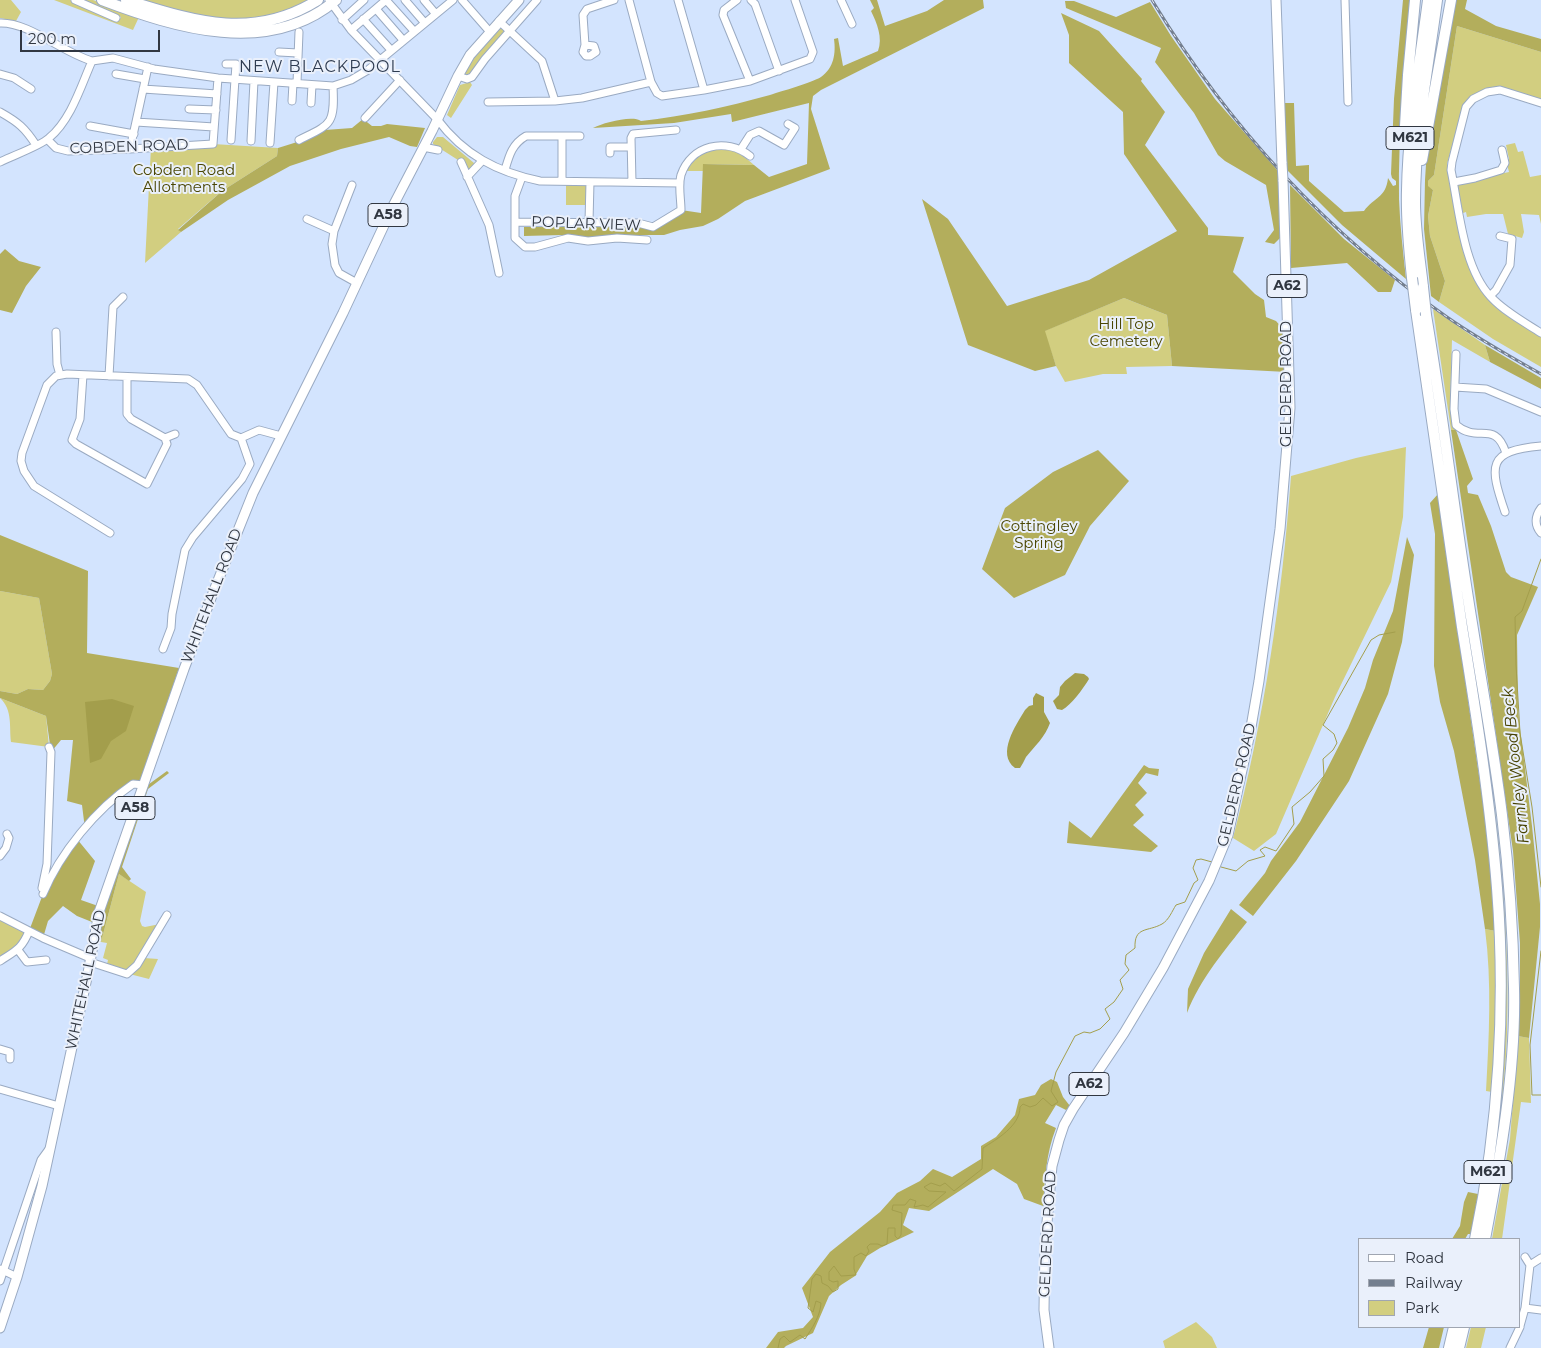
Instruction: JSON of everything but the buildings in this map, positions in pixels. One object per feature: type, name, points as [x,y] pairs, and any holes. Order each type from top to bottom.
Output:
[{"type":"highway","points":[[102,0],[142,15],[195,29],[234,33],[280,29],[299,23],[311,19],[332,2]]},
{"type":"highway","points":[[126,0],[195,20],[234,25],[271,21],[305,8],[332,2]]},
{"type":"highway","points":[[305,8],[318,0]]},
{"type":"highway","points":[[1407,188],[1404,170],[1404,126],[1415,0]]},
{"type":"highway","name":"M621","points":[[1428,0],[1411,126],[1407,188],[1408,236],[1416,310],[1447,482]]},
{"type":"highway","name":"M621","points":[[1437,0],[1424,84],[1416,154],[1415,204],[1417,243],[1426,315],[1439,388],[1448,495],[1495,864],[1500,941],[1496,1083],[1488,1172],[1475,1238]]},
{"type":"highway","points":[[1420,263],[1420,191],[1423,152],[1451,0]]},
{"type":"highway","name":"M621","points":[[1448,495],[1502,814],[1510,889],[1514,990],[1513,1036],[1496,1180],[1484,1238]]},
{"type":"highway","points":[[1449,1348],[1454,1328]]},
{"type":"highway","points":[[1459,1348],[1464,1328]]},
{"type":"main road","name":"WHITEHALL ROAD","points":[[0,1328],[31,1230],[51,1146],[99,912],[184,669],[238,529],[253,493],[458,76],[470,55],[519,0]]},
{"type":"main road","name":"GELDERD ROAD","points":[[1048,1348],[1044,1310],[1045,1245],[1052,1166],[1059,1140],[1064,1125],[1073,1109],[1124,1033],[1164,968],[1209,881],[1228,835],[1259,681],[1280,529],[1290,408],[1287,274],[1276,0]]},
{"type":"street","points":[[75,0],[116,18]]},
{"type":"street","points":[[342,20],[364,0]]},
{"type":"street","points":[[351,30],[386,0],[414,31]]},
{"type":"street","points":[[405,0],[424,22]]},
{"type":"street","points":[[424,0],[435,13]]},
{"type":"street","points":[[462,0],[490,32]]},
{"type":"street","points":[[458,76],[467,79],[472,77],[484,58],[537,0]]},
{"type":"street","points":[[585,45],[583,16],[587,9],[614,0]]},
{"type":"street","points":[[629,0],[651,82],[657,93],[662,96],[750,81],[810,59],[813,52],[795,0]]},
{"type":"street","points":[[678,0],[704,90]]},
{"type":"street","points":[[737,0],[724,10],[723,16],[750,81]]},
{"type":"street","points":[[752,0],[778,71]]},
{"type":"street","points":[[841,0],[852,24]]},
{"type":"street","points":[[1344,0],[1348,102]]},
{"type":"street","points":[[0,23],[22,27],[92,61],[103,58],[121,59],[148,67],[218,78],[333,86],[342,84],[361,74],[380,60],[448,1]]},
{"type":"street","points":[[332,2],[342,20],[458,142],[482,161],[522,177],[540,181],[680,183],[680,177],[686,164],[701,150],[723,145],[741,149],[750,156]]},
{"type":"street","points":[[376,9],[403,40]]},
{"type":"street","points":[[363,19],[391,50]]},
{"type":"street","points":[[499,21],[542,61],[555,100]]},
{"type":"street","points":[[292,101],[299,32]]},
{"type":"street","points":[[278,52],[298,52]]},
{"type":"street","points":[[0,162],[48,140],[68,113],[92,61]]},
{"type":"street","points":[[226,64],[236,64],[237,74],[235,79],[231,140]]},
{"type":"street","points":[[130,149],[148,67]]},
{"type":"street","points":[[0,74],[14,78],[31,89]]},
{"type":"street","points":[[116,74],[145,79]]},
{"type":"street","points":[[136,122],[214,127],[218,78]]},
{"type":"street","points":[[365,118],[400,80]]},
{"type":"street","points":[[251,141],[254,81]]},
{"type":"street","points":[[270,143],[274,82]]},
{"type":"street","points":[[488,102],[582,98],[651,82]]},
{"type":"street","points":[[311,103],[312,85]]},
{"type":"street","points":[[299,140],[329,124],[334,101],[333,86]]},
{"type":"street","points":[[143,89],[217,94]]},
{"type":"street","points":[[1541,103],[1495,90],[1487,92],[1469,103],[1466,107],[1452,162],[1454,182],[1471,262],[1476,275],[1490,296],[1501,306],[1541,333]]},
{"type":"street","points":[[189,109],[216,110]]},
{"type":"street","points":[[0,112],[16,120],[24,127],[36,145]]},
{"type":"street","points":[[741,149],[750,135],[759,131],[784,145],[795,128],[788,124]]},
{"type":"street","points":[[90,126],[134,134]]},
{"type":"street","name":"COBDEN ROAD","points":[[48,140],[56,148],[68,151],[213,144],[214,127]]},
{"type":"street","points":[[632,182],[631,138],[633,134],[676,130]]},
{"type":"street","points":[[505,170],[511,152],[518,141],[526,136],[580,136]]},
{"type":"street","points":[[562,136],[562,181]]},
{"type":"street","points":[[423,147],[438,150]]},
{"type":"street","points":[[610,148],[631,147]]},
{"type":"street","points":[[1454,182],[1502,170],[1505,163],[1502,150]]},
{"type":"street","points":[[467,177],[482,161]]},
{"type":"street","points":[[461,162],[489,225],[499,273]]},
{"type":"street","points":[[522,177],[515,196],[515,238],[525,247],[535,247],[568,238],[588,241],[617,238],[647,240]]},
{"type":"street","points":[[589,222],[590,182]]},
{"type":"street","name":"POPLAR VIEW","points":[[515,222],[638,223],[653,227],[681,210],[680,183]]},
{"type":"street","points":[[352,185],[334,231],[332,244],[335,265],[339,273],[357,282]]},
{"type":"street","points":[[307,219],[334,231]]},
{"type":"street","points":[[1490,296],[1496,290],[1510,265],[1512,239],[1500,236]]},
{"type":"street","points":[[109,376],[113,307],[123,298]]},
{"type":"street","points":[[56,332],[57,364],[60,375]]},
{"type":"street","points":[[1456,354],[1454,416],[1456,425],[1477,434],[1497,436],[1502,442],[1506,453]]},
{"type":"street","points":[[110,533],[34,486],[24,471],[21,461],[22,452],[47,385],[56,376],[83,375],[188,379],[197,385],[231,434],[241,438],[258,430],[281,436]]},
{"type":"street","points":[[83,375],[80,418],[72,440],[147,484],[167,444],[165,438],[131,419],[126,414],[127,377]]},
{"type":"street","points":[[1455,387],[1486,389],[1541,412]]},
{"type":"street","points":[[165,438],[176,434]]},
{"type":"street","points":[[163,649],[171,628],[185,550],[193,537],[242,479],[250,464],[241,438]]},
{"type":"street","points":[[1505,512],[1494,473],[1496,461],[1506,453],[1541,446]]},
{"type":"street","points":[[1541,508],[1536,520],[1536,528],[1541,533]]},
{"type":"street","points":[[49,747],[51,752],[49,816],[47,864],[42,888],[44,892],[62,856],[115,796],[133,784],[144,785]]},
{"type":"street","points":[[0,856],[10,838],[7,834]]},
{"type":"street","points":[[0,916],[90,960],[127,974],[137,965],[167,915]]},
{"type":"street","points":[[0,961],[18,950],[29,931]]},
{"type":"street","points":[[18,950],[27,962],[46,960]]},
{"type":"street","points":[[0,1049],[10,1052],[10,1060]]},
{"type":"street","points":[[0,1089],[60,1106]]},
{"type":"street","name":"WHITEHALL ROAD","points":[[0,1281],[2,1270],[20,1227],[41,1160],[51,1146]]},
{"type":"street","points":[[20,1227],[31,1230]]},
{"type":"street","points":[[1521,1323],[1525,1308],[1530,1265],[1525,1257]]},
{"type":"street","points":[[1530,1265],[1541,1258]]},
{"type":"street","points":[[2,1270],[17,1277]]},
{"type":"street","points":[[1525,1308],[1541,1310]]},
{"type":"street","points":[[1510,1348],[1520,1328]]},
{"type":"green space","points":[[0,0],[11,0],[21,12],[16,21],[0,18]]},
{"type":"green space","points":[[54,0],[70,0],[119,21],[121,17],[80,0],[93,0],[139,17],[133,30]]},
{"type":"green space","points":[[126,0],[318,0],[305,8],[234,25]]},
{"type":"green space","points":[[870,0],[877,0],[885,26],[927,11],[944,0],[983,0],[984,8],[821,90],[813,96],[811,109],[830,169],[745,201],[718,219],[703,226],[664,235],[606,235],[593,238],[575,238],[562,235],[524,236],[524,227],[653,227],[681,210],[701,213],[703,164],[754,165],[769,177],[807,164],[809,103],[732,122],[731,114],[674,123],[593,128],[624,119],[637,119],[641,121],[706,111],[770,95],[810,82],[821,77],[829,69],[835,50],[834,39],[838,38],[843,66],[878,51],[880,36],[871,11],[874,8]]},
{"type":"green space","points":[[1403,0],[1411,0],[1402,99],[1399,174],[1400,219],[1406,279],[1342,225],[1287,170],[1284,103],[1294,103],[1296,166],[1309,165],[1309,181],[1344,212],[1364,211],[1385,190],[1388,178],[1393,186],[1396,185],[1396,181],[1392,178],[1391,174],[1394,99]]},
{"type":"green space","points":[[1454,0],[1467,0],[1465,9],[1496,26],[1541,39],[1541,52],[1457,26],[1434,175],[1428,181],[1428,186],[1433,190],[1428,216],[1430,236],[1445,281],[1439,302],[1431,296],[1424,229],[1425,180],[1427,149]]},
{"type":"green space","points":[[1065,1],[1074,1],[1116,17],[1150,2],[1215,99],[1278,171],[1281,237],[1274,244],[1265,242],[1274,230],[1266,185],[1218,155],[1194,113],[1155,62],[1161,48],[1066,8]]},
{"type":"green space","points":[[1061,13],[1099,31],[1142,79],[1141,81],[1165,112],[1145,145],[1208,228],[1208,235],[1244,237],[1233,272],[1255,294],[1264,300],[1266,317],[1276,321],[1284,330],[1287,372],[1172,366],[1167,315],[1124,298],[1045,331],[1056,366],[1035,371],[968,345],[922,199],[948,219],[1007,306],[1089,280],[1177,231],[1124,154],[1123,112],[1069,63],[1069,35]]},
{"type":"green space","points":[[1457,26],[1541,52],[1541,103],[1500,90],[1472,96],[1463,106],[1447,164],[1464,253],[1472,275],[1489,298],[1523,325],[1541,336],[1541,367],[1493,339],[1439,302],[1445,281],[1430,236],[1428,216],[1433,190],[1427,186],[1428,181],[1434,175]]},
{"type":"green space","points":[[502,27],[506,30],[471,75],[465,75],[465,72],[479,51]]},
{"type":"green space","points":[[470,82],[472,85],[451,118],[447,115],[460,85]]},
{"type":"green space","points":[[363,119],[372,126],[387,124],[425,128],[417,147],[389,137],[341,149],[290,166],[228,200],[181,232],[178,230],[222,191],[277,156],[278,148],[325,130],[352,128]]},
{"type":"green space","points":[[437,137],[443,137],[474,163],[474,166],[467,169],[462,158],[458,160],[433,144]]},
{"type":"green space","points":[[1515,143],[1518,152],[1523,151],[1530,177],[1541,175],[1541,224],[1539,215],[1521,214],[1524,232],[1522,238],[1508,234],[1503,214],[1467,217],[1466,212],[1463,213],[1457,186],[1459,183],[1509,172],[1506,160],[1509,159],[1506,145]]},
{"type":"green space","name":"Cobden Road Allotments","points":[[213,144],[278,148],[277,156],[222,191],[178,229],[181,232],[145,263],[151,147]]},
{"type":"green space","points":[[724,148],[740,154],[754,165],[704,164],[703,171],[686,171],[702,154]]},
{"type":"green space","points":[[566,181],[590,182],[590,205],[566,205]]},
{"type":"green space","points":[[1290,185],[1344,239],[1395,280],[1391,292],[1378,292],[1347,263],[1291,268]]},
{"type":"green space","points":[[5,249],[19,261],[41,267],[26,286],[12,313],[0,310],[0,254]]},
{"type":"green space","name":"Hill Top Cemetery","points":[[1124,298],[1167,315],[1172,366],[1126,367],[1127,374],[1103,374],[1065,382],[1056,366],[1044,331]]},
{"type":"green space","points":[[1433,309],[1485,345],[1490,362],[1452,340],[1450,407],[1456,430],[1451,430]]},
{"type":"green space","points":[[1485,345],[1541,378],[1541,389],[1490,362]]},
{"type":"green space","points":[[1451,430],[1456,430],[1473,479],[1467,486],[1468,493],[1478,495],[1491,526],[1506,572],[1511,577],[1538,587],[1517,635],[1518,712],[1540,904],[1540,927],[1529,1038],[1518,1036],[1520,943],[1513,851]]},
{"type":"green space","points":[[1406,447],[1403,517],[1391,582],[1335,697],[1276,834],[1254,851],[1233,838],[1263,704],[1277,613],[1291,476],[1356,458]]},
{"type":"green space","name":"Cottingley Spring","points":[[1098,450],[1129,481],[1090,526],[1065,575],[1014,598],[982,569],[1005,508],[1053,472]]},
{"type":"green space","points":[[1438,494],[1489,844],[1496,931],[1485,929],[1475,860],[1454,751],[1440,702],[1434,666],[1435,534],[1430,503]]},
{"type":"green space","points":[[0,535],[88,571],[87,653],[179,668],[139,784],[133,784],[85,829],[82,805],[67,801],[73,740],[61,740],[51,752],[46,716],[0,698],[0,691],[17,694],[28,689],[43,690],[50,681],[52,674],[39,598],[0,591]]},
{"type":"green space","points":[[1407,537],[1414,555],[1402,642],[1388,694],[1349,781],[1296,861],[1253,916],[1239,905],[1265,873],[1271,861],[1300,822],[1348,728],[1365,688],[1373,660],[1393,611]]},
{"type":"green space","points":[[0,591],[39,598],[52,674],[50,681],[43,690],[28,689],[17,694],[0,691]]},
{"type":"green space","points":[[1462,593],[1464,594],[1495,813],[1501,868],[1505,922],[1507,978],[1507,1033],[1504,1085],[1497,1137],[1481,1238],[1479,1238],[1497,1132],[1504,1055],[1506,965],[1498,844]]},
{"type":"green space","points":[[0,698],[46,716],[49,747],[11,742],[9,713]]},
{"type":"green space","points":[[1144,765],[1149,768],[1159,769],[1158,776],[1146,773],[1138,783],[1147,793],[1135,805],[1144,815],[1133,825],[1158,846],[1151,852],[1067,843],[1069,821],[1091,838]]},
{"type":"green space","points":[[167,771],[169,773],[148,789],[122,867],[131,879],[129,881],[119,874],[101,942],[97,940],[103,911],[145,787]]},
{"type":"green space","points":[[77,839],[95,861],[81,900],[101,907],[97,924],[77,916],[63,906],[48,921],[43,938],[29,931],[43,894]]},
{"type":"green space","points":[[119,874],[146,892],[140,921],[142,926],[160,924],[144,958],[158,959],[149,979],[106,968],[108,960],[103,958],[107,943],[101,942]]},
{"type":"green space","points":[[1231,909],[1247,922],[1206,977],[1192,1000],[1187,1013],[1188,989],[1204,953]]},
{"type":"green space","points":[[0,916],[29,931],[25,942],[0,961]]},
{"type":"green space","points":[[1485,929],[1496,931],[1497,979],[1492,1092],[1486,1091],[1489,990]]},
{"type":"green space","points":[[1518,1036],[1529,1038],[1531,1103],[1521,1102],[1502,1238],[1492,1238],[1510,1139]]},
{"type":"green space","points":[[1051,1079],[1057,1082],[1063,1097],[1070,1106],[1066,1110],[1056,1105],[1045,1123],[1056,1128],[1048,1157],[1043,1206],[1024,1199],[1017,1184],[993,1169],[929,1211],[909,1208],[903,1225],[914,1232],[867,1256],[855,1276],[829,1296],[813,1333],[784,1348],[766,1348],[778,1332],[803,1328],[813,1317],[802,1288],[830,1252],[880,1212],[897,1193],[920,1181],[933,1169],[952,1177],[981,1159],[981,1146],[996,1137],[1015,1115],[1019,1099],[1035,1095],[1041,1085]]},
{"type":"green space","points":[[1468,1192],[1478,1194],[1471,1234],[1468,1234],[1466,1238],[1453,1238],[1460,1226],[1464,1202]]},
{"type":"green space","points":[[1196,1322],[1212,1337],[1217,1348],[1165,1348],[1163,1341]]},
{"type":"green space","points":[[1429,1328],[1444,1328],[1439,1348],[1423,1348]]},
{"type":"green space","points":[[1471,1328],[1486,1328],[1481,1348],[1466,1348]]},
{"type":"shaded area","points":[[1075,673],[1084,674],[1089,679],[1069,704],[1062,710],[1057,709],[1053,701],[1059,695],[1060,687]]},
{"type":"shaded area","points":[[1036,693],[1044,697],[1044,712],[1050,723],[1043,737],[1026,757],[1020,768],[1015,768],[1007,755],[1009,739],[1025,710],[1033,705],[1033,698]]},
{"type":"shaded area","points":[[112,699],[134,706],[126,731],[111,741],[101,759],[90,763],[85,702]]},
{"type":"waterway","name":"Farnley Wood Beck","points":[[1541,559],[1522,611],[1515,617],[1520,733],[1532,807],[1541,887]]},
{"type":"waterway","name":"Farnley Wood Beck","points":[[1221,867],[1236,871],[1248,861],[1265,856],[1260,850],[1265,847],[1276,851],[1294,824],[1292,807],[1310,792],[1324,776],[1323,759],[1333,750],[1337,743],[1334,734],[1323,725],[1371,640],[1379,635],[1395,632]]},
{"type":"waterway","name":"Farnley Wood Beck","points":[[778,1348],[780,1339],[784,1336],[790,1342],[800,1335],[805,1339],[815,1322],[821,1303],[816,1301],[813,1312],[808,1308],[812,1279],[816,1274],[821,1276],[822,1283],[833,1292],[838,1289],[838,1281],[833,1282],[829,1280],[829,1272],[834,1266],[841,1276],[856,1275],[854,1257],[861,1253],[866,1256],[869,1251],[867,1247],[870,1244],[882,1246],[887,1244],[888,1228],[895,1228],[895,1236],[898,1239],[901,1235],[902,1213],[892,1210],[893,1205],[905,1205],[910,1199],[916,1201],[914,1207],[923,1205],[928,1207],[946,1192],[929,1191],[924,1187],[931,1183],[940,1186],[945,1183],[954,1191],[982,1169],[983,1148],[1012,1126],[1023,1104],[1030,1107],[1036,1105],[1043,1098],[1052,1106],[1058,1102],[1051,1091],[1056,1072],[1075,1036],[1100,1029],[1110,1019],[1105,1009],[1114,1002],[1123,989],[1120,980],[1129,970],[1125,964],[1126,955],[1135,948],[1137,936],[1139,933],[1164,922],[1176,905],[1185,902],[1194,883],[1198,880],[1193,868],[1196,860],[1201,859],[1212,862]]},
{"type":"waterway","name":"Farnley Wood Beck","points":[[1541,951],[1530,1045],[1532,1095],[1541,1095]]},
{"type":"railway","points":[[1152,0],[1213,90],[1247,133],[1321,213],[1361,250],[1447,317],[1481,340],[1541,374]]},
{"type":"district","name":"NEW BLACKPOOL","points":[[320,67]]}]
